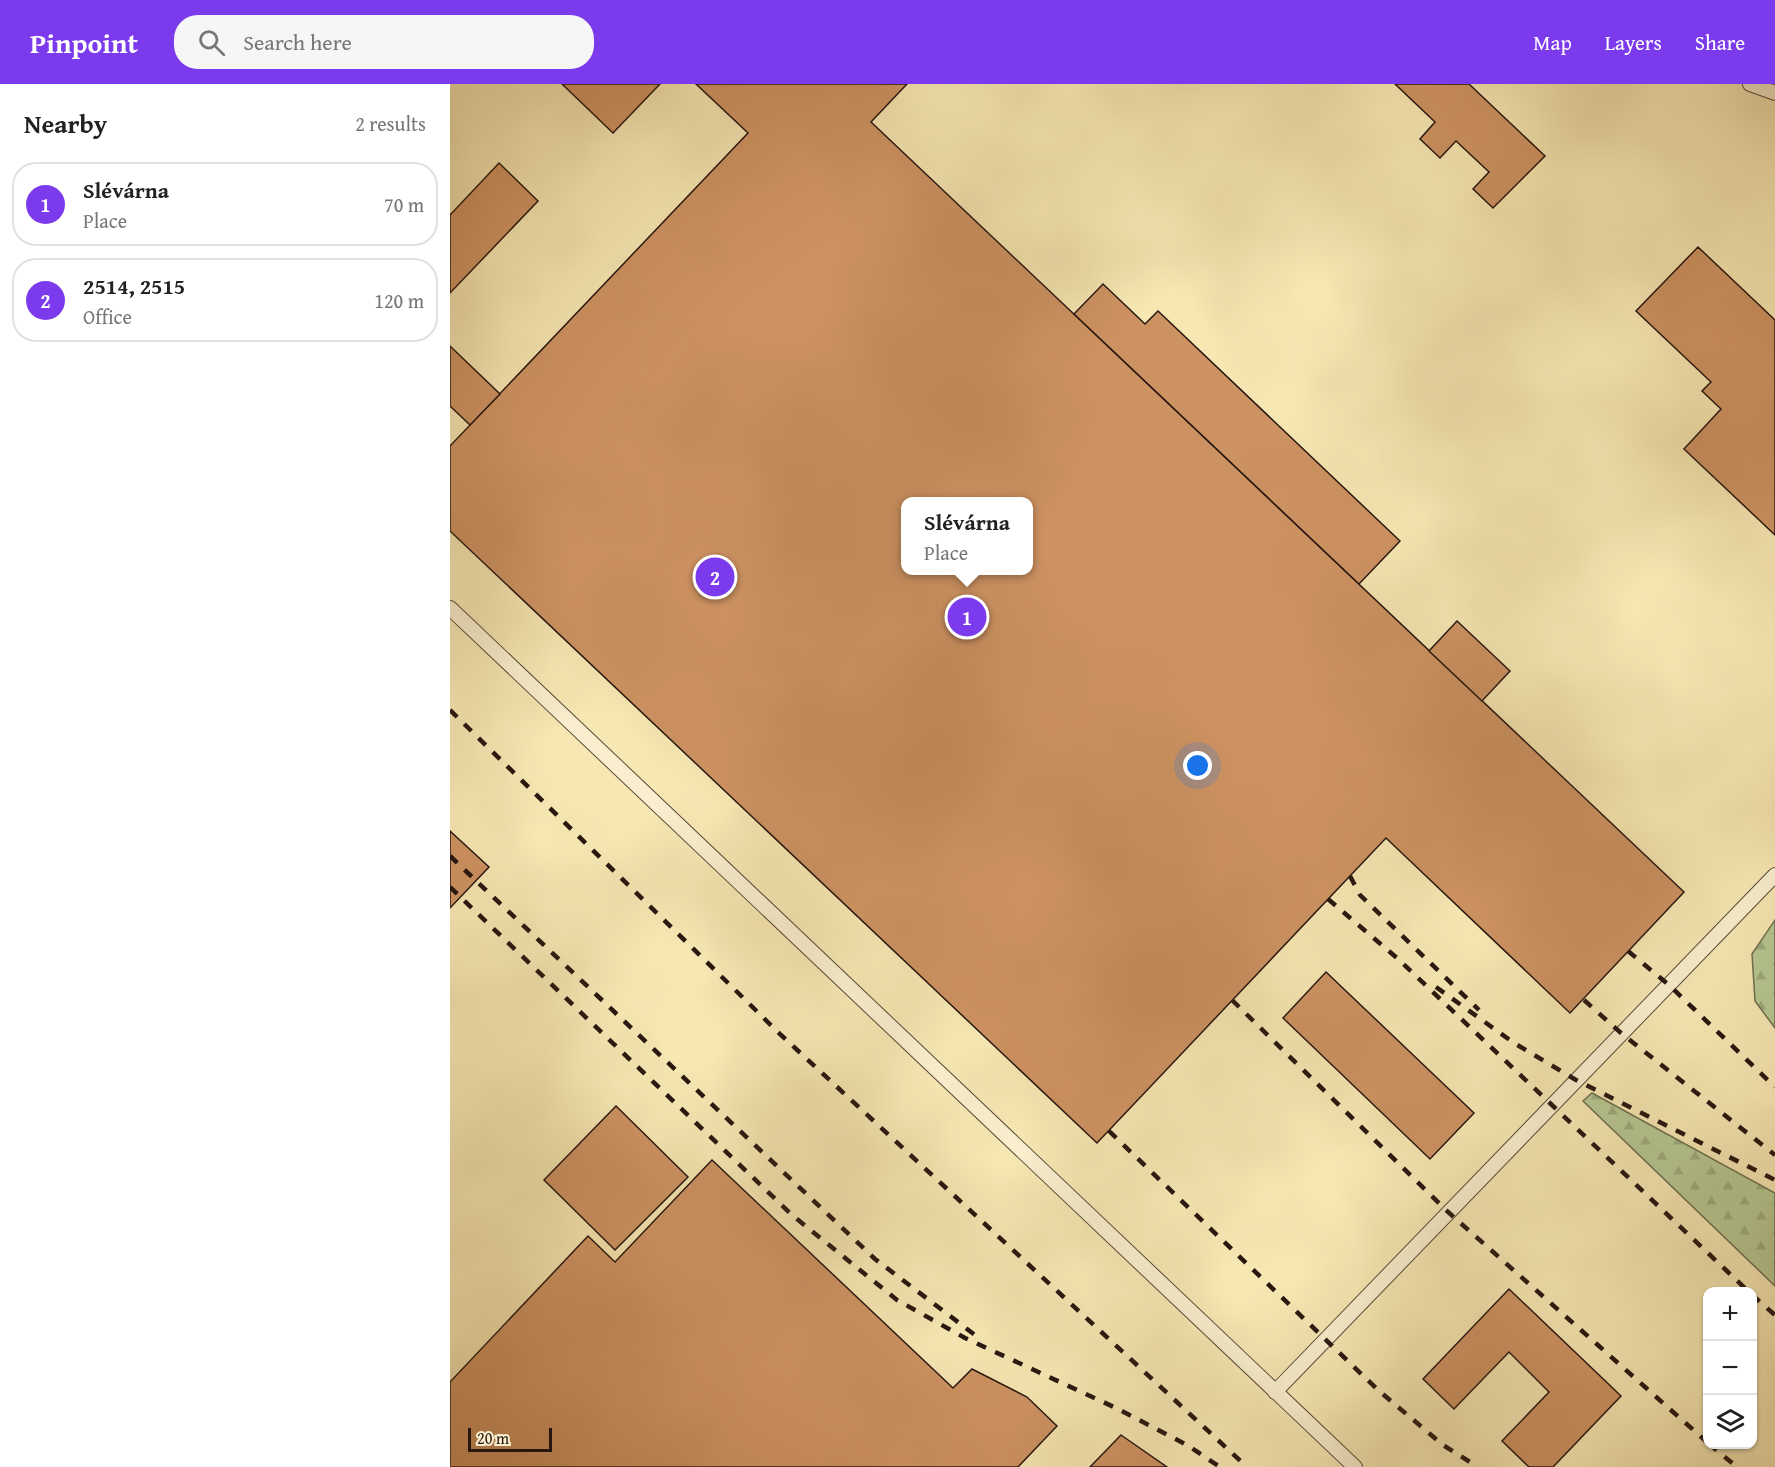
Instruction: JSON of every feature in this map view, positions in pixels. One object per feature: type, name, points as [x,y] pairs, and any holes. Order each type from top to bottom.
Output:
[{"type":"lane","points":[[1749,84],[1775,93]]},
{"type":"lane","points":[[450,608],[1355,1467]]},
{"type":"lane","points":[[1275,1392],[1775,875]]},
{"type":"green space","points":[[1775,920],[1775,1028],[1755,1001],[1752,954]]},
{"type":"green space","points":[[1592,1093],[1775,1193],[1775,1286],[1583,1101]]},
{"type":"building","points":[[562,84],[660,84],[613,133]]},
{"type":"building","points":[[696,84],[907,84],[871,122],[1684,892],[1570,1013],[1386,838],[1097,1143],[450,531],[450,446],[748,133]]},
{"type":"building","points":[[1395,84],[1469,84],[1545,156],[1493,208],[1473,189],[1489,172],[1456,141],[1440,158],[1420,139],[1435,122]]},
{"type":"building","points":[[499,163],[538,201],[450,293],[450,215]]},
{"type":"building","points":[[1698,247],[1775,320],[1775,535],[1684,449],[1721,409],[1702,391],[1711,382],[1636,311]]},
{"type":"building","points":[[1103,284],[1145,324],[1158,311],[1400,541],[1359,584],[1074,314]]},
{"type":"building","points":[[450,346],[500,394],[470,425],[450,406]]},
{"type":"building","points":[[1457,621],[1510,671],[1482,701],[1429,651]]},
{"type":"building","points":[[450,831],[489,867],[450,908]]},
{"type":"building","points":[[1326,972],[1474,1113],[1430,1159],[1283,1018]]},
{"type":"building","points":[[616,1106],[688,1177],[615,1250],[544,1180]]},
{"type":"building","points":[[712,1160],[953,1388],[972,1369],[1027,1397],[1057,1426],[1018,1467],[450,1467],[450,1382],[588,1236],[615,1262]]},
{"type":"building","points":[[1509,1289],[1621,1396],[1553,1467],[1529,1467],[1502,1441],[1549,1392],[1509,1352],[1454,1409],[1423,1379]]},
{"type":"building","points":[[1121,1435],[1167,1467],[1090,1467]]},
{"type":"railway","points":[[450,710],[781,1035],[1247,1467]]},
{"type":"railway","points":[[450,856],[875,1259],[975,1335]]},
{"type":"railway","points":[[1350,876],[1360,895],[1479,1010]]},
{"type":"railway","points":[[450,887],[792,1215],[897,1300],[965,1338],[1116,1408],[1187,1445],[1220,1467]]},
{"type":"railway","points":[[1328,899],[1397,958],[1744,1287]]},
{"type":"railway","points":[[1628,951],[1669,985],[1775,1087]]},
{"type":"railway","points":[[1436,987],[1514,1043],[1576,1080],[1775,1180]]},
{"type":"railway","points":[[1232,1000],[1447,1211],[1703,1439]]},
{"type":"railway","points":[[1584,1000],[1621,1033],[1775,1155]]},
{"type":"railway","points":[[1109,1131],[1378,1390],[1443,1445],[1478,1467]]},
{"type":"railway","points":[[1757,1299],[1775,1315]]},
{"type":"railway","points":[[1715,1449],[1737,1467]]},
{"type":"place","name":"2514, 2515","points":[[715,577]]},
{"type":"place","name":"Slévárna","points":[[967,617]]}]
